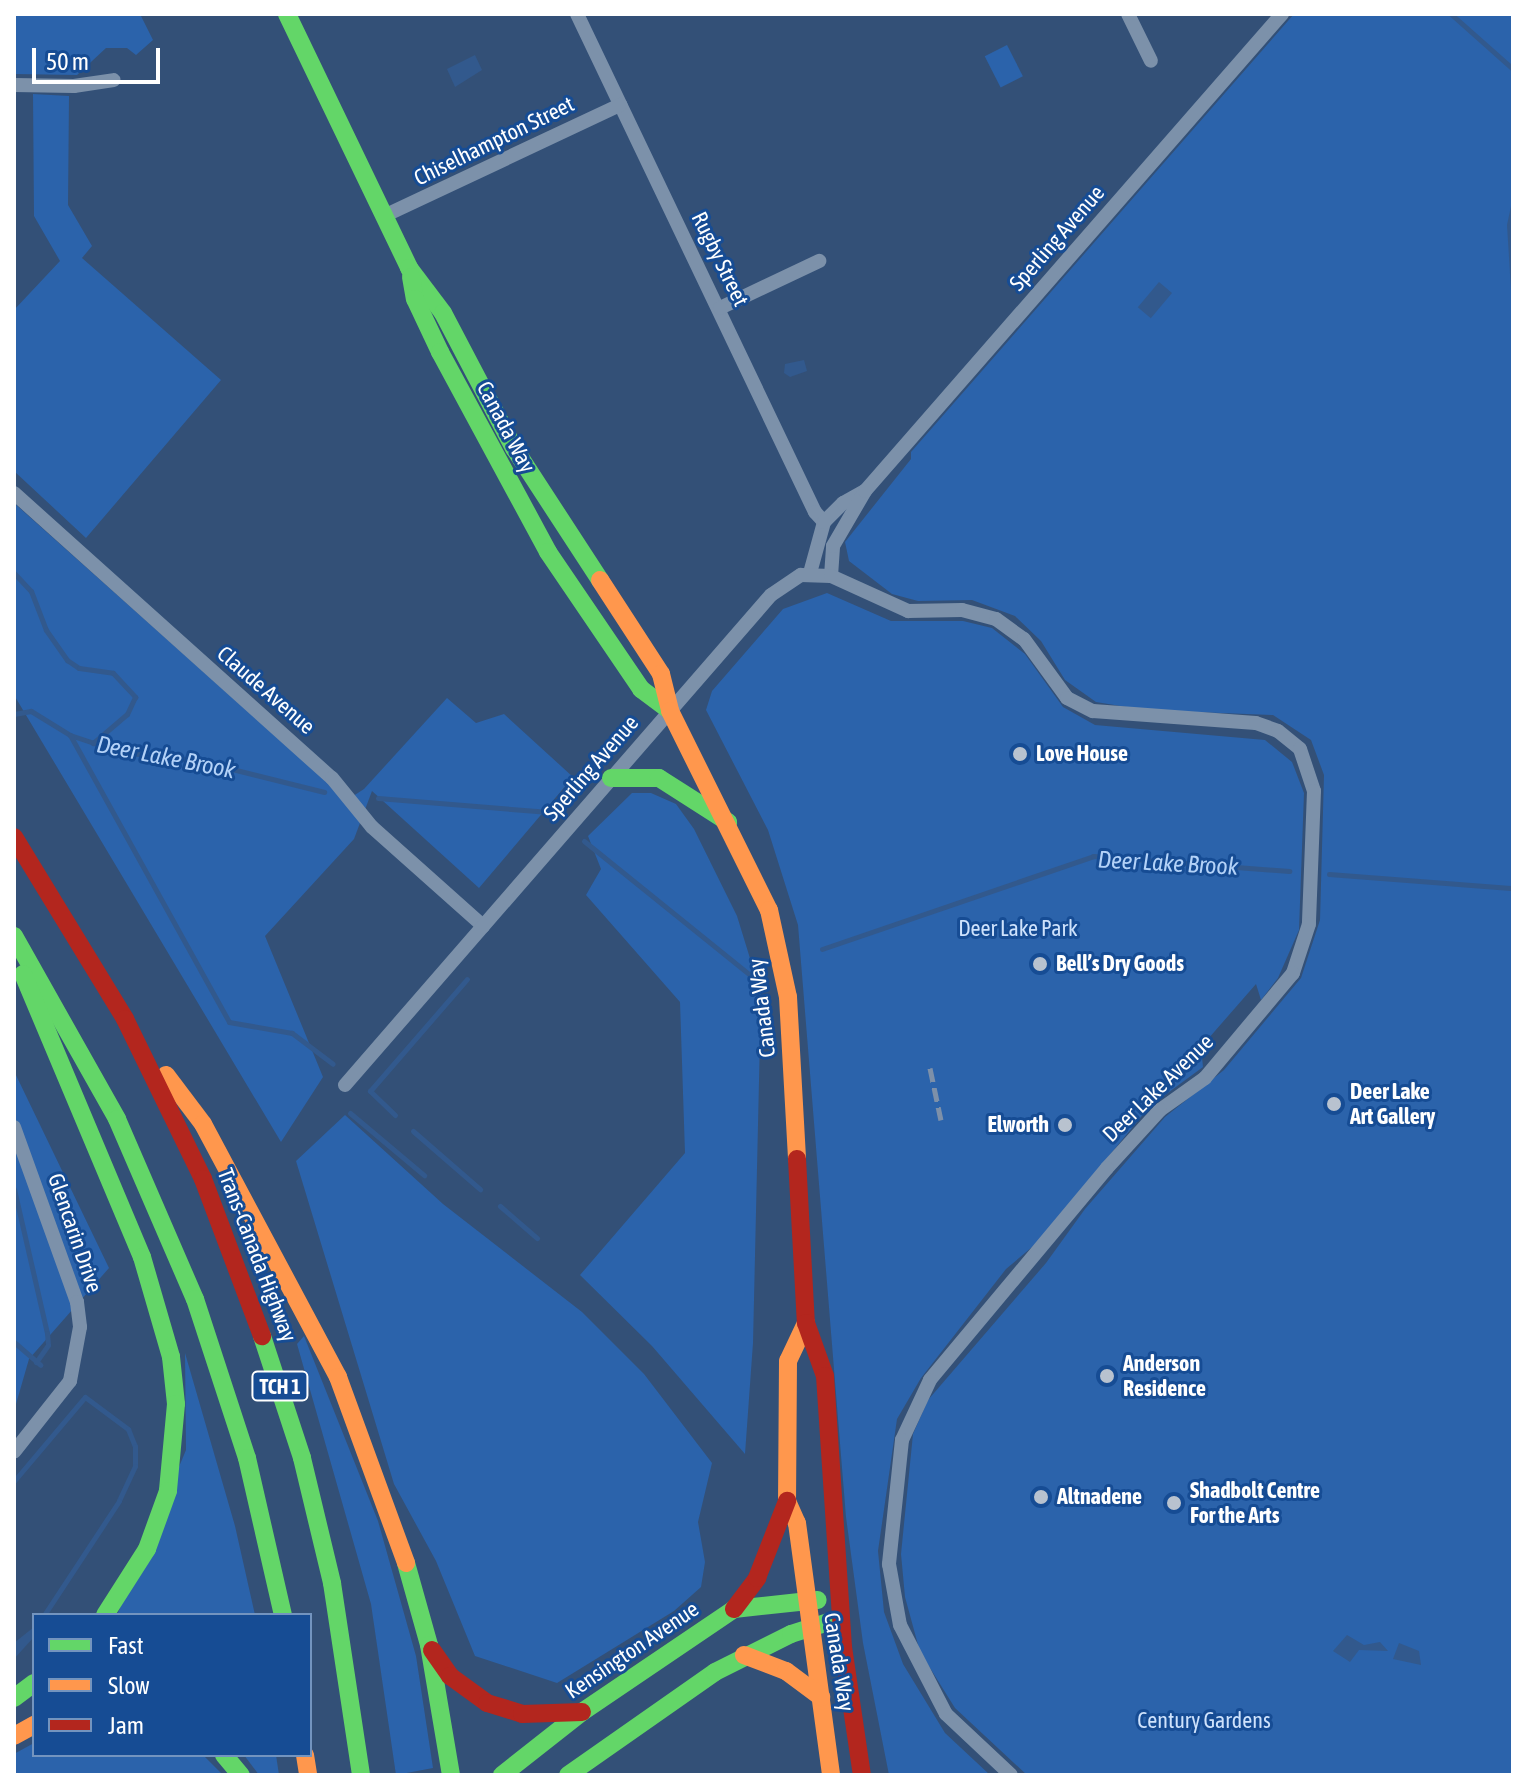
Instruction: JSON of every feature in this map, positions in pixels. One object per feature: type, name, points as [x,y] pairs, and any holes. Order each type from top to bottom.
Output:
[{"type":"main road","name":"Canada Way","points":[[287,14],[386,215],[409,268],[415,299],[446,366],[548,552],[641,689],[670,711]]},
{"type":"main road","name":"Canada Way","points":[[409,268],[443,313],[514,448],[661,674],[670,711],[758,880],[783,958],[806,1323],[825,1376],[839,1599],[862,1775]]},
{"type":"main road","points":[[611,778],[659,778],[729,823]]},
{"type":"main road","name":"Trans-Canada Highway","points":[[14,837],[125,1019],[203,1179],[278,1379],[332,1583],[361,1775]]},
{"type":"main road","name":"TCH 1","points":[[14,936],[117,1119],[195,1299],[247,1458],[283,1613]]},
{"type":"main road","points":[[14,951],[142,1257],[171,1357],[176,1404],[168,1491],[147,1549],[106,1613]]},
{"type":"main road","points":[[125,1019],[203,1124],[338,1377],[391,1511],[429,1645],[451,1775]]},
{"type":"main road","name":"Canada Way","points":[[806,1323],[788,1361],[787,1501],[797,1523],[805,1601],[831,1775]]},
{"type":"main road","points":[[734,1609],[757,1578],[787,1501]]},
{"type":"main road","name":"Kensington Avenue","points":[[502,1775],[582,1712],[734,1609],[839,1599]]},
{"type":"main road","points":[[568,1775],[686,1689],[744,1655],[841,1618]]},
{"type":"main road","points":[[429,1645],[450,1676],[479,1700],[522,1714],[582,1712]]},
{"type":"main road","points":[[744,1655],[786,1671],[821,1697]]},
{"type":"main road","points":[[14,1698],[32,1684]]},
{"type":"main road","points":[[14,1736],[32,1726]]},
{"type":"main road","points":[[226,1757],[241,1775]]},
{"type":"street","name":"Rugby Street","points":[[577,14],[720,308],[808,499],[824,522]]},
{"type":"street","points":[[1128,14],[1151,61]]},
{"type":"street","name":"Sperling Avenue","points":[[831,576],[833,546],[865,491],[1282,14]]},
{"type":"street","points":[[14,85],[74,86],[114,80]]},
{"type":"street","name":"Chiselhampton Street","points":[[386,215],[620,105]]},
{"type":"street","points":[[720,308],[819,261]]},
{"type":"street","name":"Sperling Avenue","points":[[824,522],[843,503],[865,491]]},
{"type":"street","name":"Claude Avenue","points":[[14,493],[332,778],[372,827],[483,926]]},
{"type":"street","points":[[810,573],[824,522]]},
{"type":"street","name":"Sperling Avenue","points":[[345,1085],[777,589],[810,573]]},
{"type":"street","name":"Deer Lake Avenue","points":[[810,573],[831,576],[896,608],[962,610],[996,619],[1024,639],[1067,698],[1093,711],[1268,727],[1300,749],[1313,776],[1308,929],[1287,983],[1205,1078],[1160,1110],[1107,1168],[930,1380],[902,1440],[889,1564],[900,1625],[946,1714],[1011,1775]]},
{"type":"street","name":"Glencarin Drive","points":[[14,1127],[77,1302],[78,1356],[64,1393],[14,1452]]},
{"type":"green space","points":[[14,14],[140,14],[153,40],[136,55],[127,48],[106,48],[77,75],[14,74]]},
{"type":"green space","name":"Century Gardens","points":[[1294,14],[1513,14],[1513,1775],[1027,1775],[955,1708],[920,1652],[905,1597],[901,1554],[913,1434],[928,1400],[1046,1263],[1085,1209],[1165,1117],[1224,1070],[1301,978],[1320,920],[1324,775],[1311,740],[1273,715],[1145,710],[1096,702],[1065,680],[1041,641],[1015,616],[972,600],[918,601],[892,594],[849,561],[845,542],[911,459],[911,452]]},
{"type":"green space","points":[[1007,45],[1023,76],[1001,88],[985,56]]},
{"type":"green space","points":[[33,94],[69,96],[68,205],[92,246],[82,258],[221,380],[86,538],[14,471],[14,310],[60,261],[34,216]]},
{"type":"green space","points":[[14,503],[347,800],[364,789],[447,698],[476,723],[504,714],[573,777],[479,888],[372,791],[354,839],[265,936],[323,1077],[281,1142],[14,695]]},
{"type":"green space","name":"Deer Lake Park","points":[[827,593],[891,621],[963,621],[992,628],[1025,654],[1063,707],[1095,725],[1265,740],[1292,762],[1304,793],[1299,930],[1278,978],[1261,1000],[1256,984],[1201,1047],[1203,1067],[1150,1106],[1038,1242],[1006,1269],[921,1378],[897,1419],[878,1551],[884,1612],[903,1664],[945,1733],[990,1775],[889,1775],[863,1643],[846,1517],[798,925],[768,830],[706,710],[712,691],[783,609]]},
{"type":"green space","points":[[632,793],[651,793],[676,804],[694,829],[737,916],[761,994],[753,1343],[745,1454],[652,1346],[580,1275],[685,1153],[680,1002],[586,895],[601,869],[588,836]]},
{"type":"green space","points":[[14,1071],[109,1268],[29,1359],[14,1411]]},
{"type":"green space","points":[[345,1115],[443,1204],[582,1312],[644,1374],[712,1463],[698,1522],[705,1562],[701,1587],[674,1611],[557,1683],[475,1656],[436,1561],[394,1484],[296,1161]]},
{"type":"green space","points":[[304,1336],[378,1521],[416,1656],[433,1768],[396,1775],[371,1604],[297,1344]]},
{"type":"green space","points":[[185,1353],[235,1526],[255,1613],[118,1613],[186,1450]]},
{"type":"green space","points":[[32,1744],[32,1757],[205,1757],[223,1775],[14,1775],[14,1754]]},
{"type":"green space","points":[[246,1757],[276,1757],[279,1775],[259,1775]]},
{"type":"shaded area","points":[[475,55],[482,70],[455,87],[447,69]]},
{"type":"shaded area","points":[[1513,197],[1513,322],[1507,225]]},
{"type":"shaded area","points":[[1159,282],[1172,293],[1151,318],[1138,307]]},
{"type":"shaded area","points":[[804,360],[807,371],[790,377],[784,373],[785,364]]},
{"type":"shaded area","points":[[32,1629],[32,1639],[14,1659],[14,1643]]},
{"type":"shaded area","points":[[1347,1635],[1364,1645],[1380,1642],[1388,1651],[1359,1650],[1350,1662],[1333,1651]]},
{"type":"shaded area","points":[[1399,1643],[1419,1651],[1421,1665],[1393,1659]]},
{"type":"waterway","points":[[1451,14],[1513,69]]},
{"type":"waterway","points":[[14,573],[31,591],[46,630],[67,660],[79,668],[113,673],[135,697],[127,714],[93,743]]},
{"type":"waterway","name":"Deer Lake Brook","points":[[14,714],[31,711],[70,735],[121,752],[200,761],[324,792]]},
{"type":"waterway","points":[[70,735],[229,1022],[292,1033],[333,1064]]},
{"type":"waterway","name":"Deer Lake Brook","points":[[378,798],[549,812]]},
{"type":"waterway","name":"Deer Lake Brook","points":[[584,841],[749,974]]},
{"type":"waterway","name":"Deer Lake Brook","points":[[822,949],[1093,856],[1289,871]]},
{"type":"waterway","name":"Deer Lake Brook","points":[[1329,874],[1513,888]]},
{"type":"waterway","points":[[395,1115],[370,1091],[467,979]]},
{"type":"waterway","points":[[350,1113],[424,1175]]},
{"type":"waterway","points":[[413,1131],[480,1189]]},
{"type":"waterway","points":[[14,1189],[47,1333],[48,1345],[36,1362]]},
{"type":"waterway","points":[[500,1206],[537,1238]]},
{"type":"waterway","points":[[14,1342],[40,1365]]},
{"type":"waterway","points":[[14,1481],[85,1397],[128,1429],[135,1446],[135,1466],[119,1501],[45,1613]]},
{"type":"railway","points":[[930,1068],[941,1120]]},
{"type":"traffic: fast","points":[[287,14],[409,268],[443,313],[514,448],[600,580]]},
{"type":"traffic: fast","points":[[411,277],[415,299],[440,352],[548,552],[641,689],[670,711]]},
{"type":"traffic: fast","points":[[611,778],[659,778],[728,822]]},
{"type":"traffic: fast","points":[[14,936],[117,1119],[195,1299],[247,1458],[283,1613]]},
{"type":"traffic: fast","points":[[23,974],[142,1257],[171,1357],[176,1404],[168,1491],[147,1549],[106,1613]]},
{"type":"traffic: fast","points":[[262,1336],[302,1458],[332,1583],[361,1775]]},
{"type":"traffic: fast","points":[[406,1563],[429,1645],[451,1775]]},
{"type":"traffic: fast","points":[[502,1775],[582,1712],[734,1609],[818,1600]]},
{"type":"traffic: fast","points":[[568,1775],[715,1672],[791,1634],[841,1618]]},
{"type":"traffic: fast","points":[[14,1698],[32,1684]]},
{"type":"traffic: fast","points":[[226,1757],[241,1775]]},
{"type":"traffic: slow","points":[[600,580],[661,674],[670,711],[769,910],[788,997],[797,1159]]},
{"type":"traffic: slow","points":[[166,1075],[203,1124],[338,1377],[406,1563]]},
{"type":"traffic: slow","points":[[806,1323],[788,1361],[787,1501],[797,1523],[831,1775]]},
{"type":"traffic: slow","points":[[744,1655],[786,1671],[821,1697]]},
{"type":"traffic: slow","points":[[14,1736],[32,1726]]},
{"type":"traffic: slow","points":[[305,1757],[308,1775]]},
{"type":"traffic: jam","points":[[14,837],[125,1019],[203,1179],[262,1336]]},
{"type":"traffic: jam","points":[[797,1159],[806,1323],[825,1376],[843,1647],[862,1775]]},
{"type":"traffic: jam","points":[[734,1609],[757,1578],[787,1501]]},
{"type":"traffic: jam","points":[[432,1650],[450,1676],[487,1703],[522,1714],[582,1712]]},
{"type":"place","name":"Love House","points":[[1020,754]]},
{"type":"place","name":"Bell’s Dry Goods","points":[[1040,964]]},
{"type":"place","name":"Deer Lake Art Gallery","points":[[1334,1104]]},
{"type":"place","name":"Elworth","points":[[1065,1125]]},
{"type":"place","name":"Anderson Residence","points":[[1107,1376]]},
{"type":"place","name":"Altnadene","points":[[1041,1497]]},
{"type":"place","name":"Shadbolt Centre For the Arts","points":[[1174,1503]]}]
